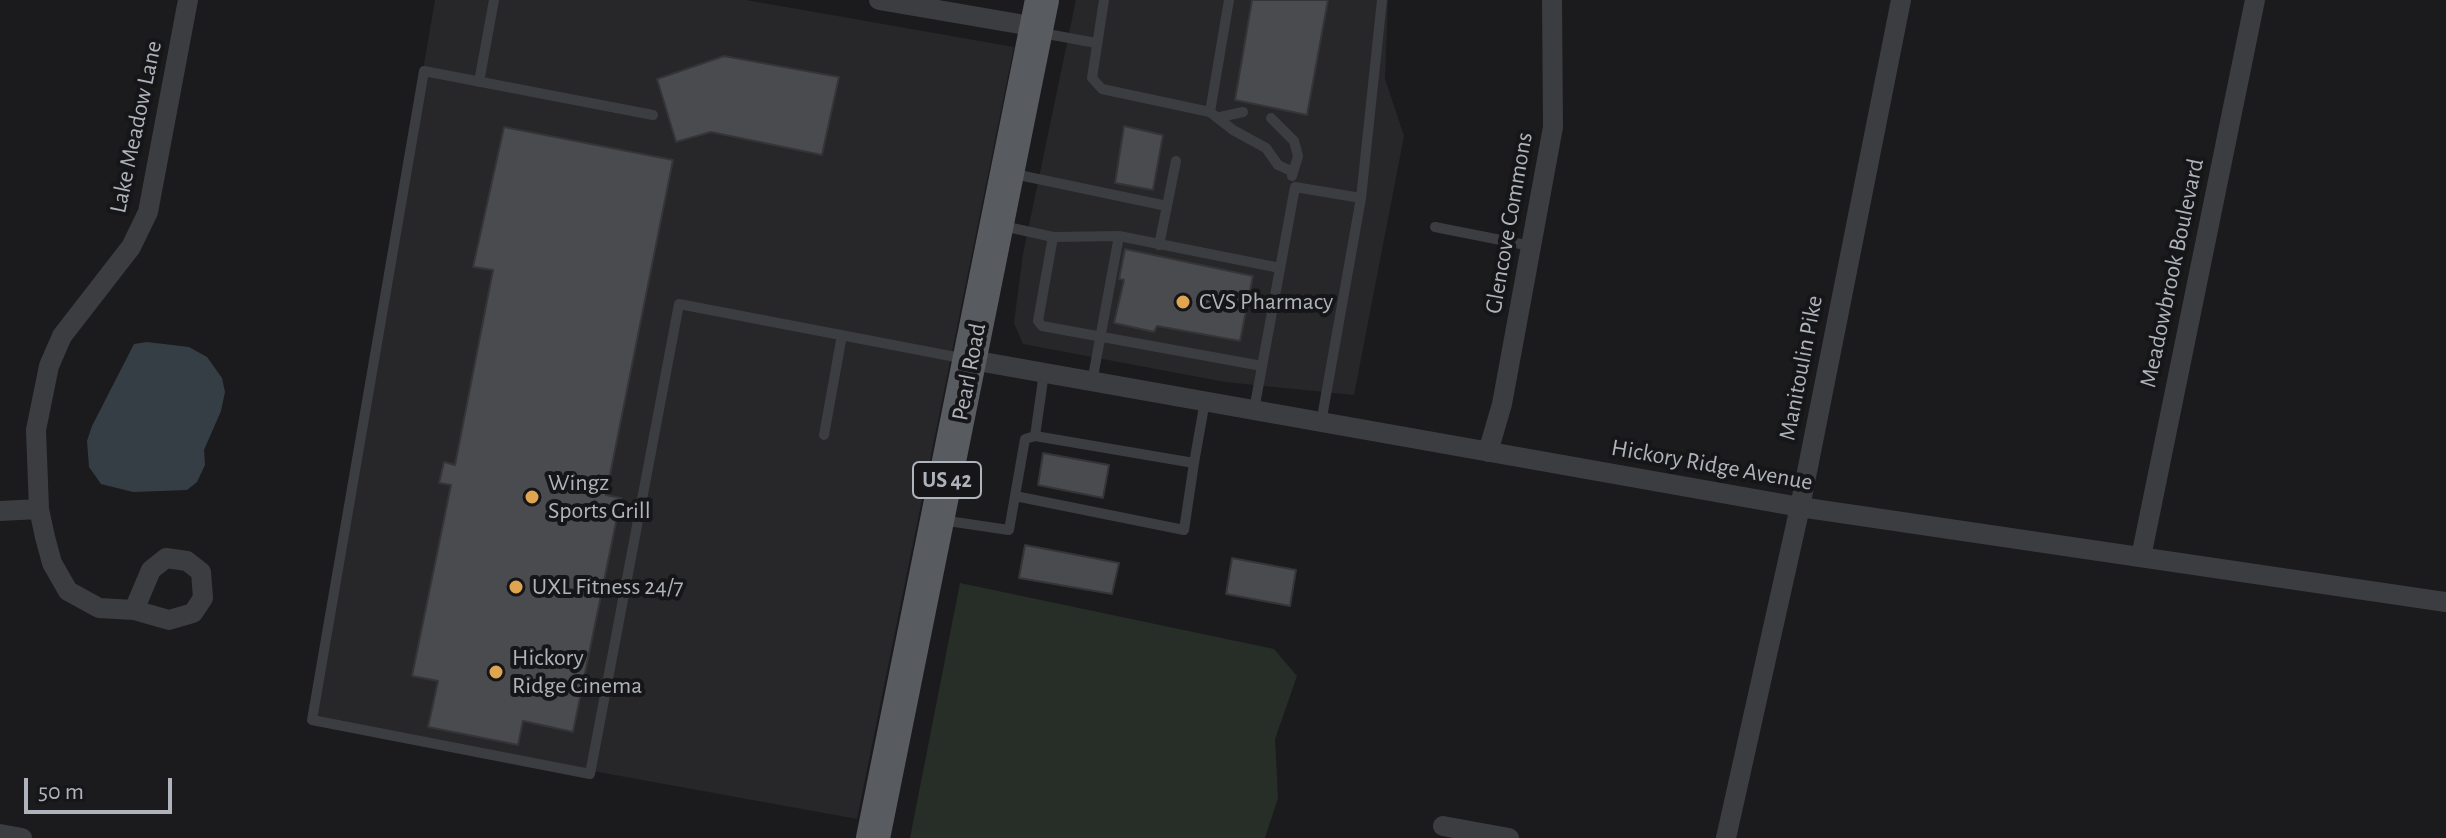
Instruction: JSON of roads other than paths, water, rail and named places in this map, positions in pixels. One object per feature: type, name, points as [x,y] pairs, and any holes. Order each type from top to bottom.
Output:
[{"type":"main road","name":"Pearl Road","points":[[873,838],[972,360],[1038,20]]},
{"type":"street","name":"Lake Meadow Lane","points":[[134,610],[99,608],[68,591],[52,563],[39,509],[36,430],[49,366],[62,336],[131,247],[148,212],[188,0]]},
{"type":"street","points":[[879,0],[1038,20]]},
{"type":"street","name":"Glencove Commons","points":[[1488,452],[1502,404],[1553,127],[1552,0]]},
{"type":"street","name":"Manitoulin Pike","points":[[1726,838],[1800,507],[1901,0]]},
{"type":"street","name":"Meadowbrook Boulevard","points":[[2141,557],[2255,0]]},
{"type":"street","name":"Hickory Ridge Avenue","points":[[972,360],[1800,507],[2446,602]]},
{"type":"street","points":[[0,511],[39,509]]},
{"type":"street","points":[[1443,826],[1509,838]]},
{"type":"street","points":[[0,834],[22,838]]},
{"type":"lane","points":[[479,82],[494,0]]},
{"type":"lane","points":[[1104,0],[1092,78],[1102,89],[1215,114],[1243,112]]},
{"type":"lane","points":[[1215,114],[1229,0]]},
{"type":"lane","points":[[1321,423],[1361,198],[1382,0]]},
{"type":"lane","points":[[1038,20],[1096,43]]},
{"type":"lane","points":[[653,115],[424,71],[312,720],[590,774],[679,304],[972,360]]},
{"type":"lane","points":[[1215,114],[1233,130],[1266,148],[1278,165],[1291,171]]},
{"type":"lane","points":[[1254,410],[1295,187],[1291,171],[1298,156],[1294,141],[1271,118]]},
{"type":"lane","points":[[1159,245],[1176,161]]},
{"type":"lane","points":[[1008,173],[1167,206]]},
{"type":"lane","points":[[1295,187],[1361,198]]},
{"type":"lane","points":[[998,225],[1053,237],[1119,236],[1280,268]]},
{"type":"lane","points":[[1435,227],[1531,246]]},
{"type":"lane","points":[[1092,382],[1119,236]]},
{"type":"lane","points":[[1053,237],[1038,321],[1042,326],[1262,366]]},
{"type":"lane","points":[[824,435],[842,335]]},
{"type":"lane","points":[[1035,436],[1044,373]]},
{"type":"lane","points":[[1015,496],[1184,530],[1205,401]]},
{"type":"lane","points":[[939,520],[1009,530],[1025,439],[1035,436],[1194,463]]},
{"type":"place","name":"CVS Pharmacy","points":[[1183,302]]},
{"type":"place","name":"Wingz Sports Grill","points":[[532,497]]},
{"type":"place","name":"UXL Fitness 24/7","points":[[516,587]]},
{"type":"place","name":"Hickory Ridge Cinema","points":[[496,672]]}]
